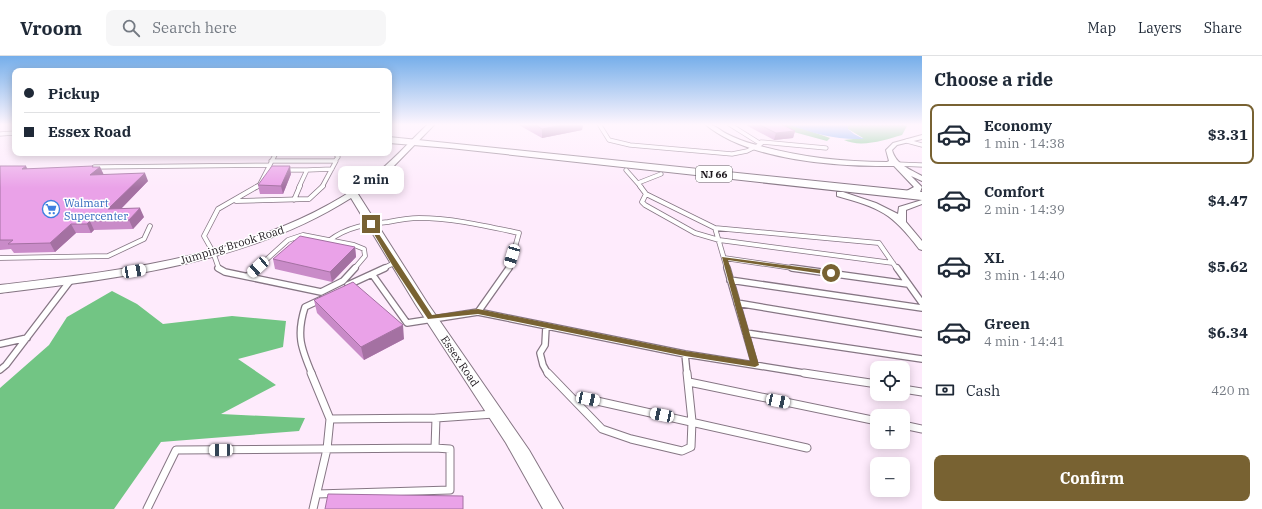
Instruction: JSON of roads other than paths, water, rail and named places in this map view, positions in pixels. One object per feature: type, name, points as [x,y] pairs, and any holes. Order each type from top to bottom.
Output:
[{"type":"highway","name":"NJ 66","points":[[424,145],[443,149],[840,194],[921,200]]},
{"type":"highway","name":"NJ 66","points":[[451,145],[906,195],[921,200]]},
{"type":"street","name":"Jumping Brook Road","points":[[0,289],[70,281],[145,269],[261,239],[286,229],[354,193],[381,173],[411,145]]},
{"type":"street","points":[[761,145],[778,153],[811,159],[896,164],[922,179]]},
{"type":"street","points":[[894,145],[890,148],[890,157],[918,187],[917,190],[906,195]]},
{"type":"street","name":"Essex Road","points":[[354,193],[394,263],[496,413],[541,486],[553,509]]},
{"type":"street","points":[[840,194],[874,205],[902,222],[922,247]]},
{"type":"street","points":[[902,222],[902,209],[921,200]]},
{"type":"lane","points":[[632,145],[732,154],[741,154],[757,145]]},
{"type":"lane","points":[[778,145],[826,148]]},
{"type":"lane","points":[[248,276],[288,240],[296,236],[303,235],[354,245],[364,249],[365,256],[343,281],[321,292],[225,272],[219,269],[213,252],[204,236],[218,209],[260,186],[274,156]]},
{"type":"lane","points":[[233,201],[309,199],[318,194],[325,185],[338,156]]},
{"type":"lane","points":[[88,168],[335,161]]},
{"type":"lane","points":[[896,164],[922,165]]},
{"type":"lane","points":[[280,171],[332,169]]},
{"type":"lane","points":[[294,200],[307,170]]},
{"type":"lane","points":[[626,170],[646,194],[715,228],[879,243],[922,303]]},
{"type":"lane","points":[[266,171],[273,171]]},
{"type":"lane","points":[[638,183],[661,174]]},
{"type":"lane","points":[[646,194],[642,202],[645,205],[695,233],[719,240],[893,263]]},
{"type":"lane","points":[[330,240],[340,232],[347,229],[371,224],[420,218],[479,224],[519,233],[509,268],[478,312]]},
{"type":"lane","points":[[0,258],[108,256],[144,239],[150,226]]},
{"type":"lane","points":[[715,228],[755,365]]},
{"type":"lane","points":[[724,258],[908,284]]},
{"type":"lane","points":[[313,509],[327,449],[330,419],[300,345],[301,319],[305,308],[394,263]]},
{"type":"lane","points":[[372,274],[407,323],[430,318],[478,312],[685,354],[870,383]]},
{"type":"lane","points":[[730,280],[922,308]]},
{"type":"lane","points":[[0,370],[6,365],[70,281]]},
{"type":"lane","points":[[737,303],[922,334]]},
{"type":"lane","points":[[546,327],[546,345],[540,353],[543,365],[550,376],[575,400],[602,430],[682,452],[691,447],[692,421],[685,354]]},
{"type":"lane","points":[[746,333],[922,359]]},
{"type":"lane","points":[[0,344],[26,338]]},
{"type":"lane","points":[[689,382],[870,420]]},
{"type":"lane","points":[[910,390],[922,392]]},
{"type":"lane","points":[[575,400],[588,399],[692,421],[806,448]]},
{"type":"lane","points":[[330,419],[436,418],[496,413]]},
{"type":"lane","points":[[435,448],[436,418]]},
{"type":"lane","points":[[910,426],[922,429]]},
{"type":"lane","points":[[147,509],[176,450],[450,449],[450,490],[317,494]]},
{"type":"place","name":"Walmart Supercenter","points":[[51,209]]}]
